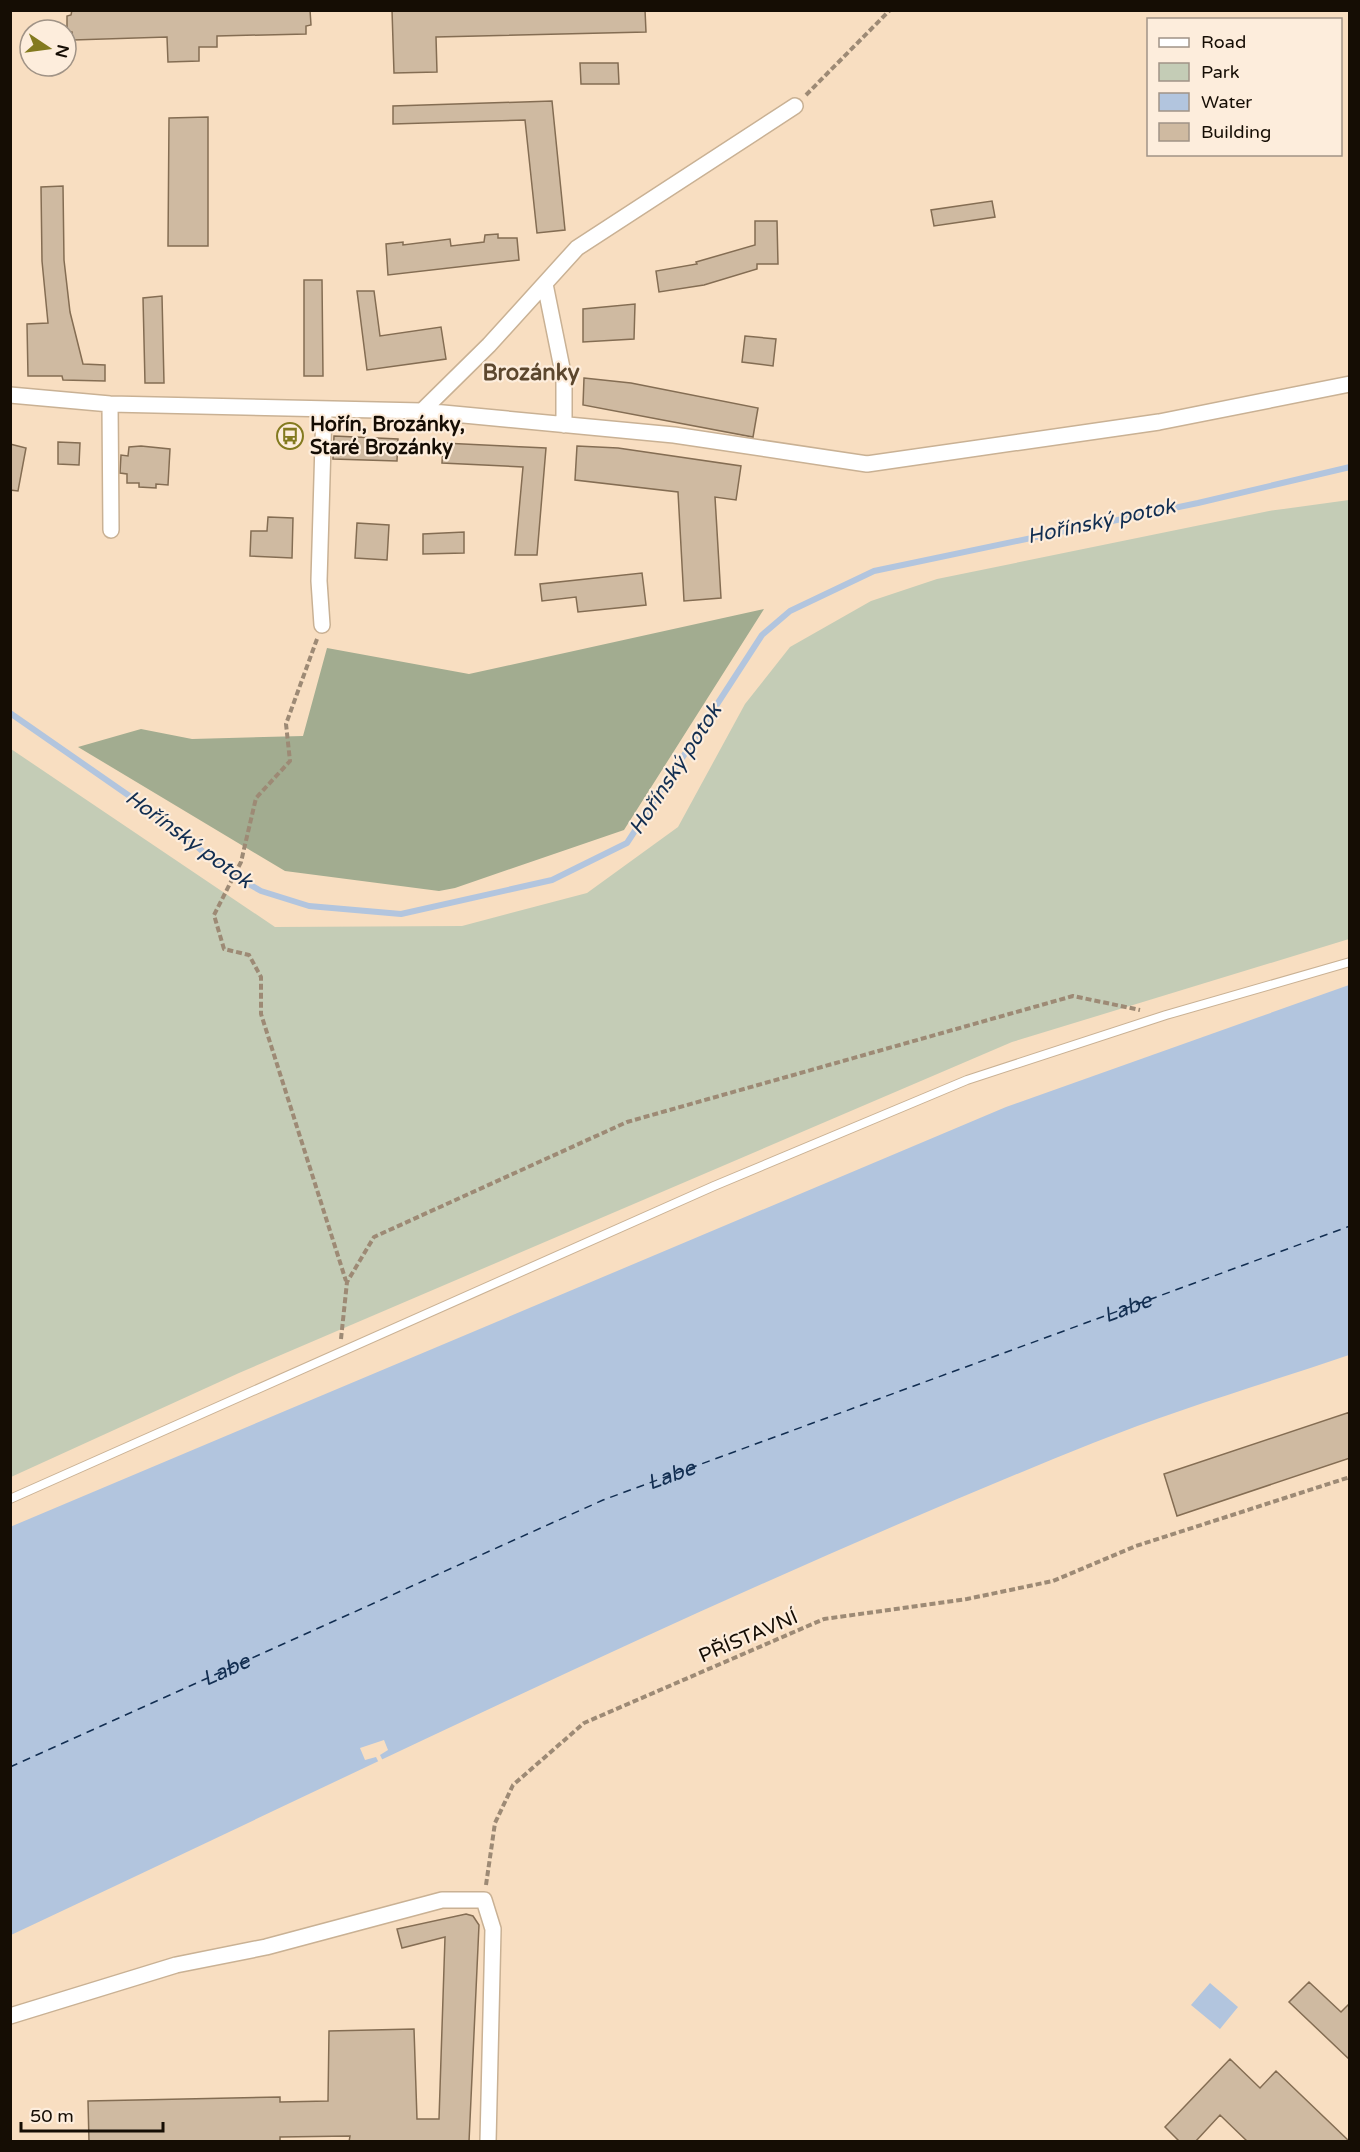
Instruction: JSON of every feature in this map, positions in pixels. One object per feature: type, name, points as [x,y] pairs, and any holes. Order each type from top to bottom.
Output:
[{"type":"street","points":[[422,411],[489,345],[577,248],[795,106]]},
{"type":"street","points":[[544,284],[564,378],[564,425]]},
{"type":"street","points":[[10,394],[110,404],[422,411],[674,435],[867,464],[1159,422],[1350,384]]},
{"type":"street","points":[[110,404],[111,530]]},
{"type":"street","points":[[322,625],[319,581],[324,409]]},
{"type":"street","points":[[10,2016],[176,1965],[266,1947],[442,1900],[484,1900],[493,1929],[488,2142]]},
{"type":"lane","points":[[10,1499],[339,1355],[714,1186],[967,1080],[1166,1015],[1350,962]]},
{"type":"path","points":[[795,106],[890,10]]},
{"type":"path","points":[[322,625],[286,724],[290,761],[256,798],[240,864],[214,915],[224,949],[249,955],[261,976],[261,1014],[346,1282],[339,1355]]},
{"type":"path","points":[[346,1282],[374,1238],[627,1122],[1073,996],[1166,1015]]},
{"type":"path","name":"PŘÍSTAVNÍ","points":[[484,1900],[495,1824],[513,1785],[584,1723],[824,1619],[967,1599],[1053,1581],[1136,1546],[1350,1477]]},
{"type":"green space","points":[[1349,500],[1349,939],[1012,1042],[239,1373],[11,1477],[11,749],[275,927],[462,926],[587,893],[678,827],[745,704],[790,647],[871,601],[937,579],[1269,511]]},
{"type":"green space","points":[[764,609],[624,830],[455,888],[439,891],[285,871],[78,747],[141,729],[192,739],[303,736],[327,648],[469,674]]},
{"type":"water","name":"Labe","points":[[1349,985],[1349,1355],[1189,1408],[1093,1443],[819,1559],[683,1619],[11,1935],[10,1527],[1006,1107]]},
{"type":"water","points":[[1210,1983],[1238,2007],[1220,2029],[1191,2005]]},
{"type":"pier","points":[[384,1740],[388,1750],[380,1755],[384,1763],[380,1765],[376,1757],[365,1760],[360,1748]]},
{"type":"building","points":[[72,10],[310,10],[311,25],[306,26],[306,34],[217,36],[217,47],[199,47],[199,61],[168,62],[167,37],[78,40],[78,18],[67,18],[71,15]]},
{"type":"building","points":[[392,10],[645,10],[646,32],[436,37],[437,72],[394,73]]},
{"type":"building","points":[[580,63],[618,63],[619,84],[581,84]]},
{"type":"building","points":[[552,101],[565,230],[537,233],[525,120],[393,124],[393,106]]},
{"type":"building","points":[[208,117],[208,246],[168,246],[169,118]]},
{"type":"building","points":[[63,186],[64,260],[70,312],[83,364],[105,365],[105,381],[63,380],[62,376],[28,376],[27,324],[48,323],[42,261],[41,187]]},
{"type":"building","points":[[992,201],[995,217],[934,226],[931,210]]},
{"type":"building","points":[[755,221],[777,221],[778,264],[757,264],[757,269],[704,285],[659,292],[656,271],[697,264],[696,262],[755,245]]},
{"type":"building","points":[[498,234],[498,238],[517,238],[519,260],[388,275],[386,244],[403,242],[403,245],[450,239],[451,246],[484,242],[485,235]]},
{"type":"building","points":[[304,280],[322,280],[323,376],[304,376]]},
{"type":"building","points":[[357,291],[374,291],[380,336],[441,327],[446,359],[367,370]]},
{"type":"building","points":[[162,296],[164,383],[145,383],[143,298]]},
{"type":"building","points":[[635,304],[634,339],[583,342],[583,309]]},
{"type":"building","points":[[745,336],[776,339],[773,366],[742,362]]},
{"type":"building","points":[[584,378],[631,383],[758,408],[753,437],[583,405]]},
{"type":"building","points":[[334,436],[398,439],[397,461],[333,459]]},
{"type":"building","points":[[58,442],[80,443],[79,465],[58,464]]},
{"type":"building","points":[[443,443],[546,448],[537,555],[515,555],[523,467],[442,463]]},
{"type":"building","points":[[10,444],[26,448],[18,491],[10,490]]},
{"type":"building","points":[[577,446],[618,448],[741,466],[736,500],[715,497],[721,598],[684,601],[678,492],[575,480]]},
{"type":"building","points":[[129,447],[170,449],[168,485],[156,484],[156,488],[139,487],[139,483],[127,483],[127,474],[120,473],[121,455],[128,456]]},
{"type":"building","points":[[268,517],[293,518],[292,558],[250,556],[251,531],[267,531]]},
{"type":"building","points":[[357,523],[389,525],[387,560],[355,558]]},
{"type":"building","points":[[464,532],[464,553],[423,554],[423,534]]},
{"type":"building","points":[[642,573],[646,605],[578,612],[576,597],[542,601],[540,584]]},
{"type":"building","points":[[1350,1412],[1350,1458],[1177,1516],[1164,1474]]},
{"type":"building","points":[[466,1914],[473,1916],[479,1925],[469,2142],[349,2142],[350,2136],[280,2137],[280,2142],[89,2142],[88,2101],[280,2097],[280,2102],[328,2101],[329,2031],[414,2029],[417,2119],[439,2119],[445,1937],[402,1948],[397,1929]]},
{"type":"building","points":[[1309,1982],[1341,2012],[1350,2003],[1350,2060],[1289,2002]]},
{"type":"building","points":[[1230,2059],[1260,2088],[1276,2071],[1350,2142],[1248,2142],[1220,2115],[1195,2142],[1180,2142],[1165,2127]]},
{"type":"waterway","name":"Hořínský potok","points":[[10,713],[177,829],[224,870],[261,891],[309,906],[401,914],[552,880],[627,843],[762,635],[790,611],[874,571],[1198,503],[1350,467]]},
{"type":"ferry route","points":[[10,1767],[603,1500],[1350,1226]]},
{"type":"place","name":"Hořín, Brozánky, Staré Brozánky","points":[[290,436]]},
{"type":"district","name":"Brozánky","points":[[531,372]]}]
